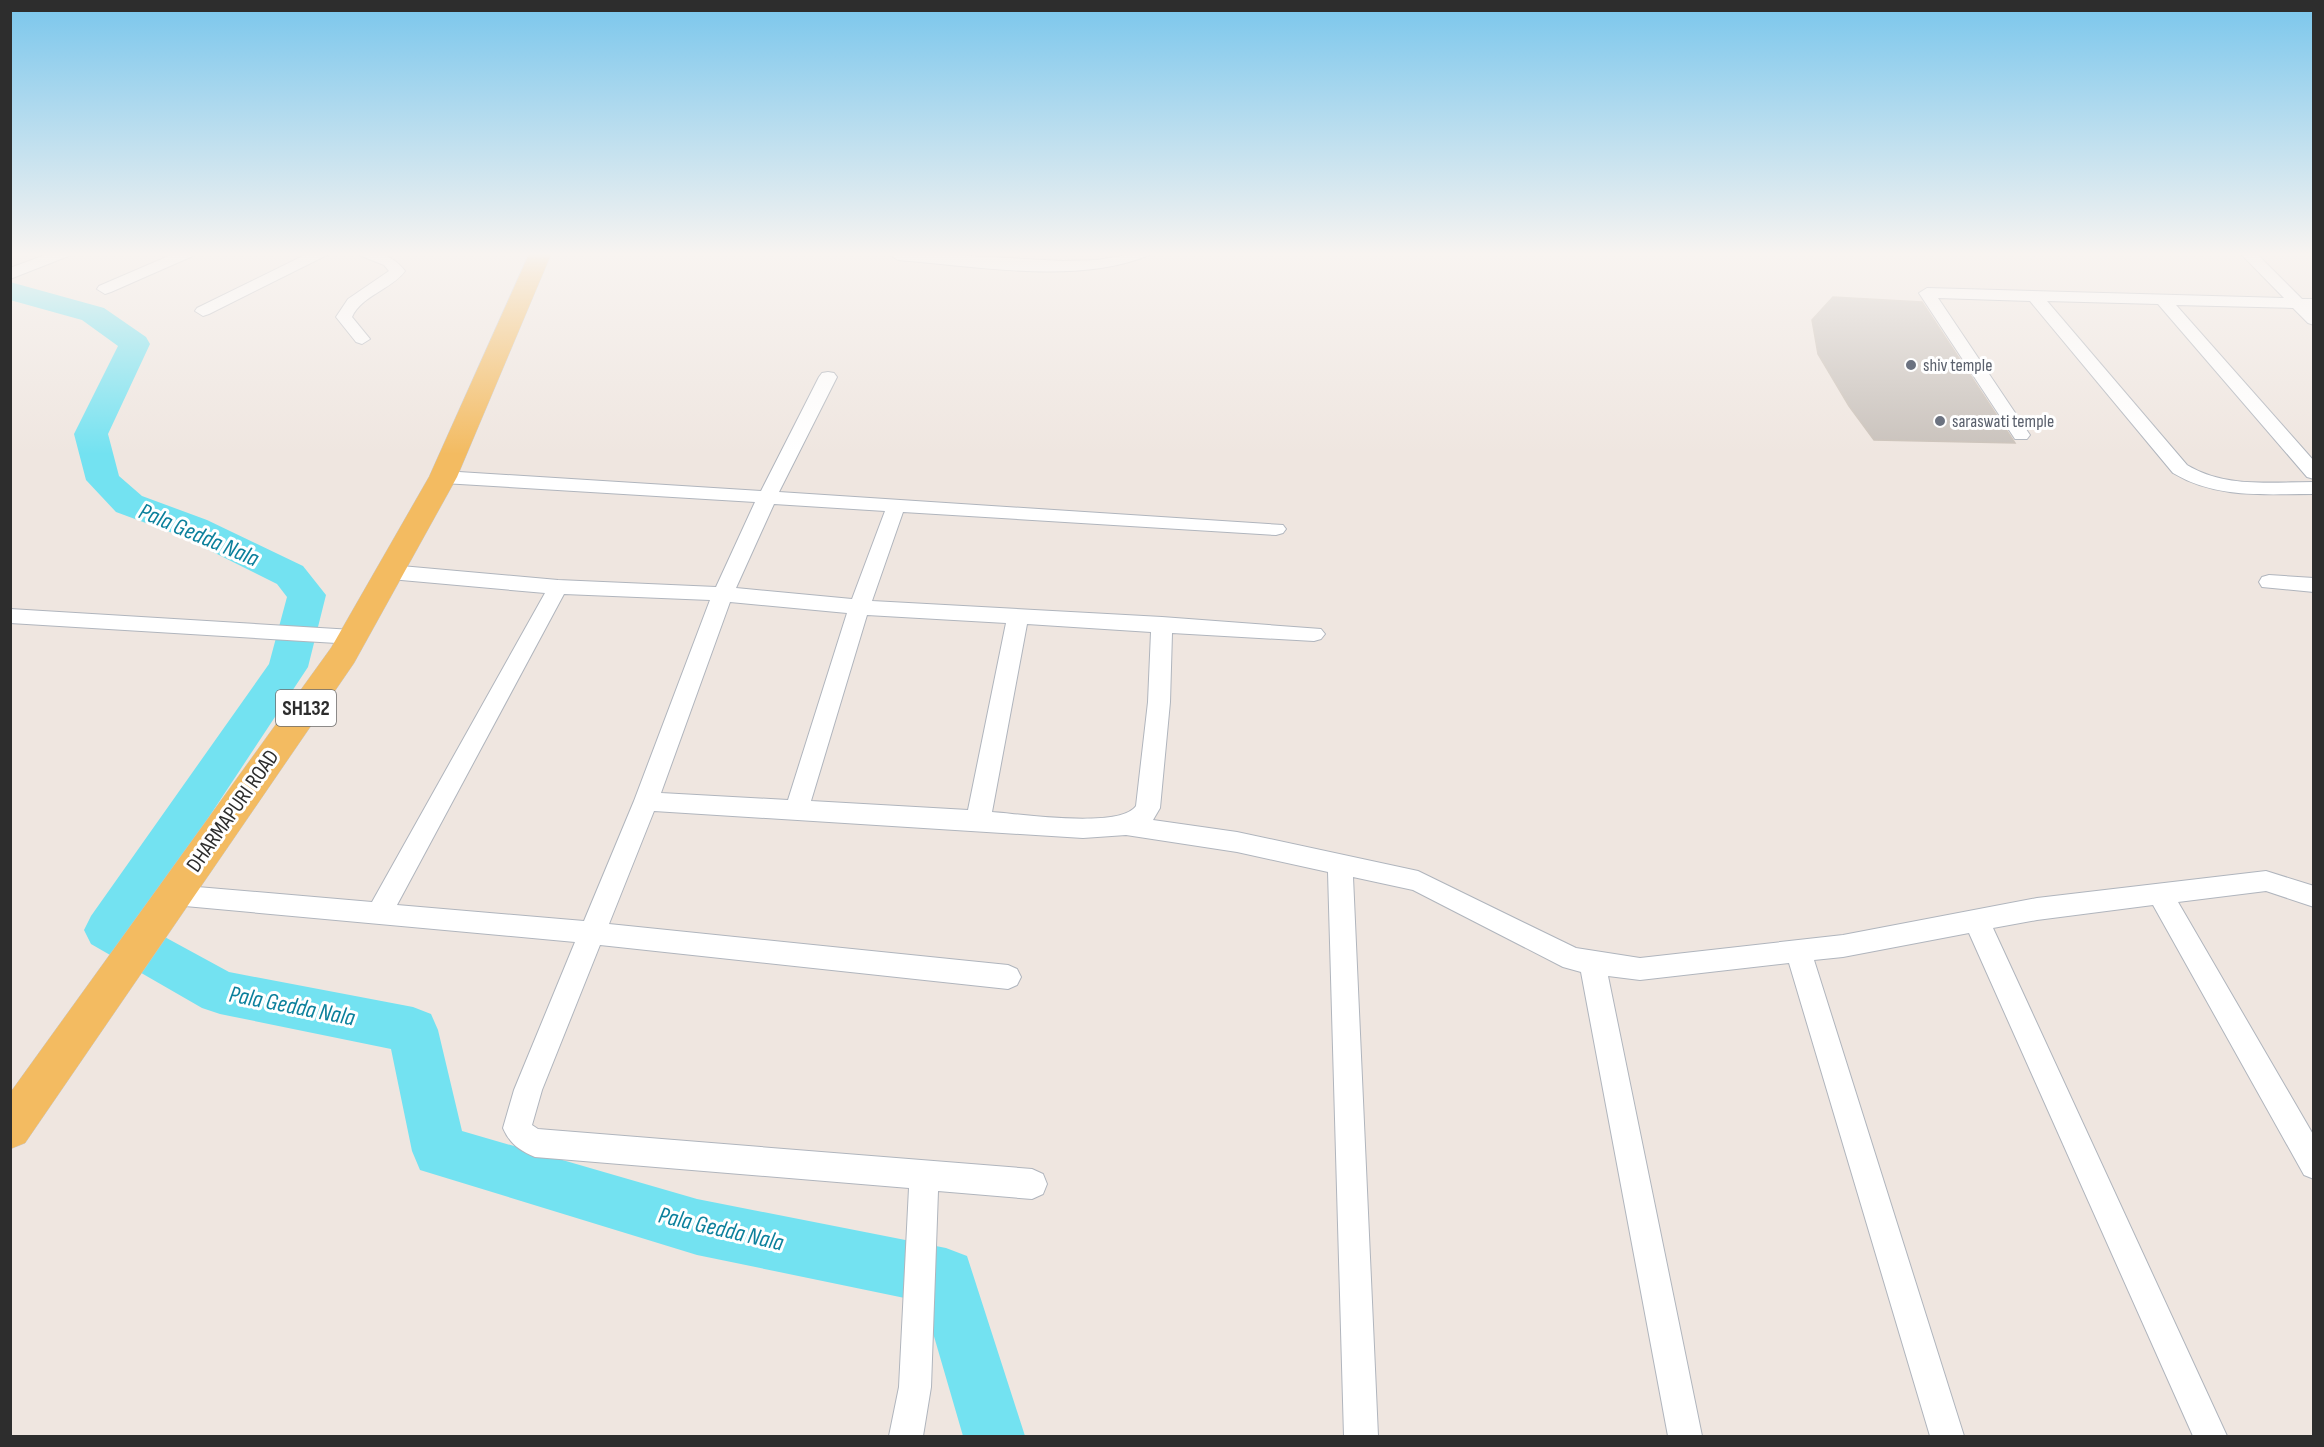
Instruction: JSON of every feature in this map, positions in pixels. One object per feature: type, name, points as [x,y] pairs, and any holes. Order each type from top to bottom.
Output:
[{"type":"main road","name":"DHARMAPURI ROAD","points":[[10,1129],[343,655],[443,477],[512,320]]},
{"type":"street","points":[[346,320],[362,339]]},
{"type":"street","points":[[1945,320],[2021,435]]},
{"type":"street","points":[[2054,320],[2180,470],[2191,478],[2218,486],[2313,489]]},
{"type":"street","points":[[2180,320],[2313,473]]},
{"type":"street","points":[[828,377],[767,498],[723,594],[646,801],[528,1090],[517,1128],[524,1137],[535,1143],[1032,1184]]},
{"type":"street","points":[[443,477],[1276,529]]},
{"type":"street","points":[[797,809],[859,607],[896,506]]},
{"type":"street","points":[[390,572],[558,587],[723,594],[859,607],[1314,634]]},
{"type":"street","points":[[2269,582],[2313,585]]},
{"type":"street","points":[[380,912],[558,587]]},
{"type":"street","points":[[978,820],[1018,615]]},
{"type":"street","points":[[10,616],[353,637]]},
{"type":"street","points":[[646,801],[1083,828],[1126,825],[1141,818],[1148,808],[1159,702],[1162,624]]},
{"type":"street","points":[[1126,825],[1237,842],[1418,881],[1572,959],[1640,969],[1843,946],[2037,909],[2266,881],[2313,897]]},
{"type":"street","points":[[1340,863],[1361,1437]]},
{"type":"street","points":[[2160,894],[2313,1165]]},
{"type":"street","points":[[174,895],[380,912],[1008,977]]},
{"type":"street","points":[[1977,921],[2210,1437]]},
{"type":"street","points":[[1798,951],[1947,1437]]},
{"type":"street","points":[[1592,962],[1685,1437]]},
{"type":"street","points":[[906,1437],[915,1387],[924,1175]]},
{"type":"building","points":[[1812,320],[1934,320],[2015,443],[1874,440],[1849,406],[1818,354]]},
{"type":"waterway","name":"Pala Gedda Nala","points":[[101,320],[135,344],[91,434],[103,480],[129,504],[194,528],[290,575],[307,595],[288,667],[108,930],[220,992],[413,1030],[439,1151],[697,1227],[946,1277],[994,1436]]},
{"type":"place","name":"shiv temple","points":[[1911,365]]},
{"type":"place","name":"saraswati temple","points":[[1940,421]]}]
